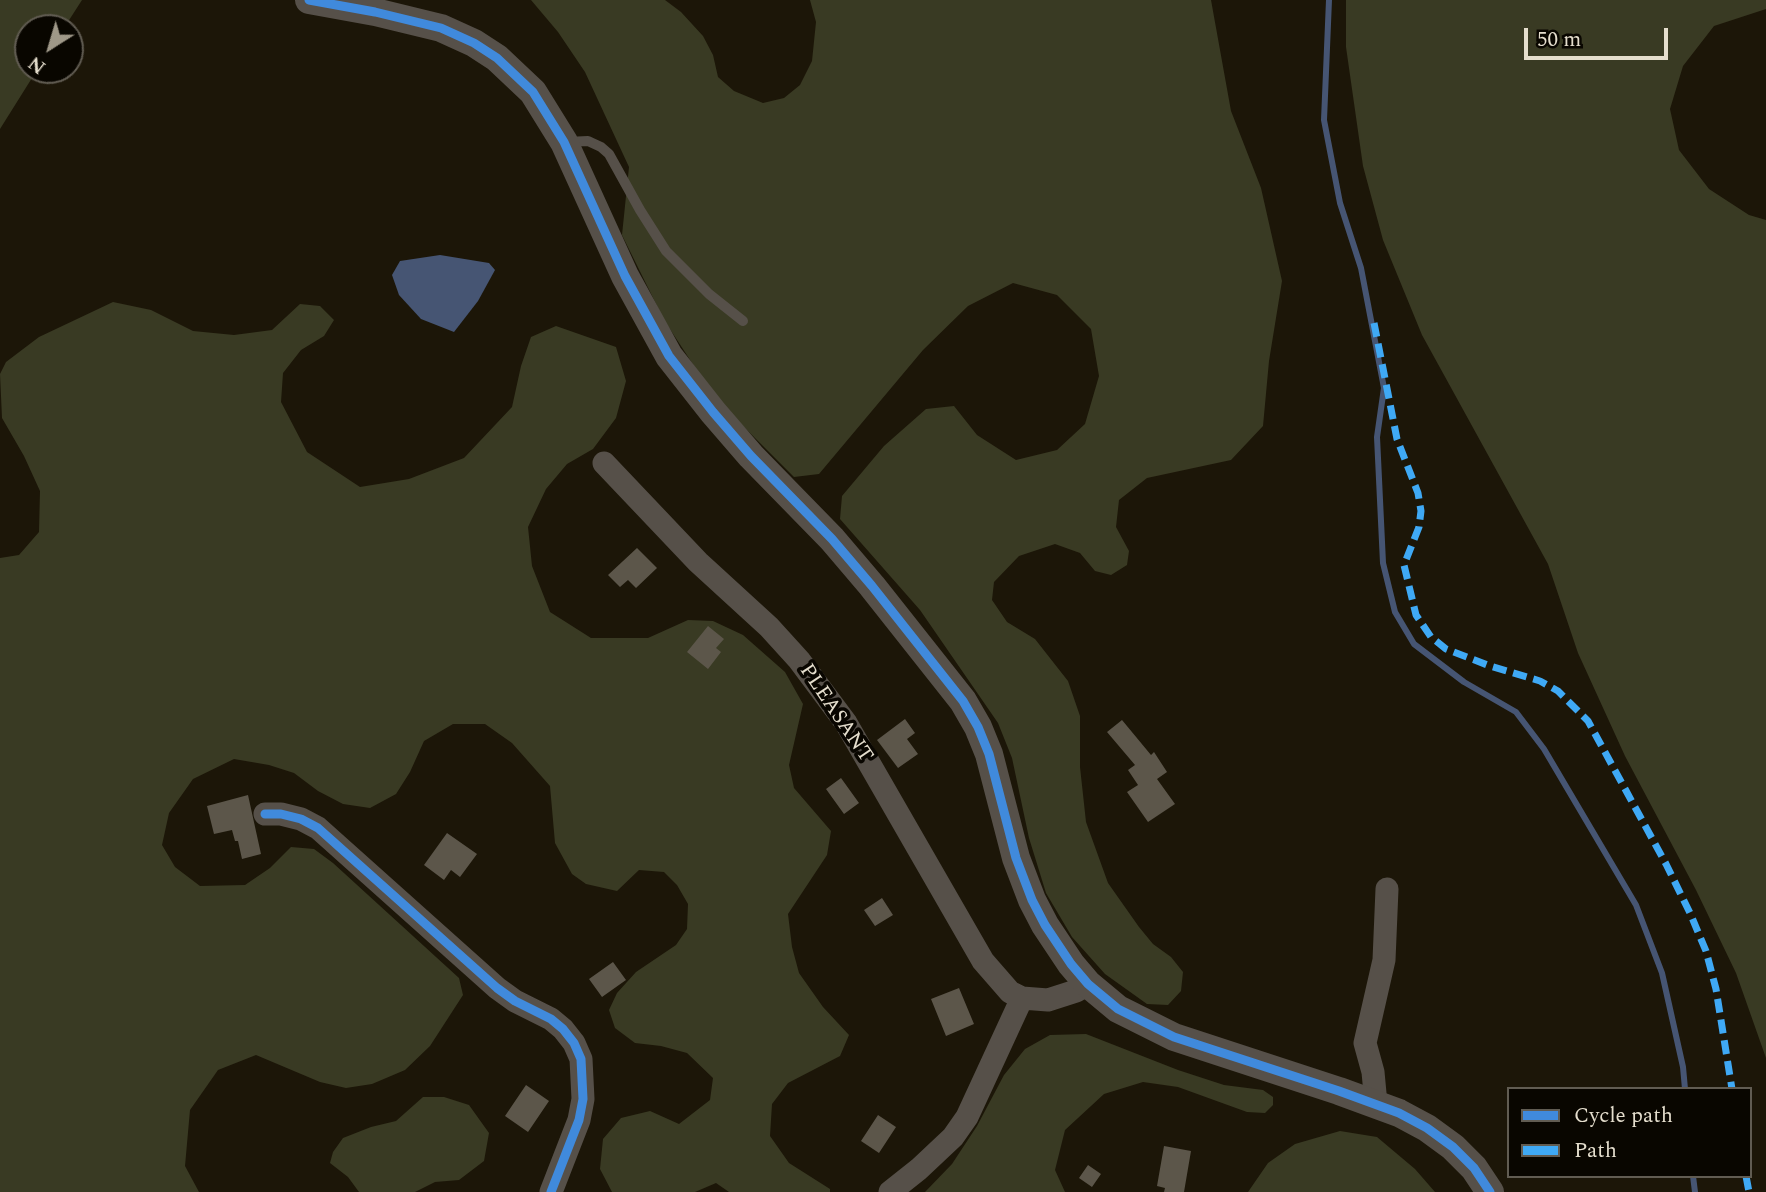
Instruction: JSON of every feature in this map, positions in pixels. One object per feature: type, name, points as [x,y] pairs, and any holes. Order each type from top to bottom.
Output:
[{"type":"street","points":[[309,0],[441,28],[474,43],[520,78],[550,117],[564,142],[625,276],[669,356],[751,456],[832,538],[963,701],[989,754],[1016,858],[1032,900],[1045,925],[1088,984],[1118,1009],[1174,1037],[1376,1104],[1427,1128],[1453,1147],[1474,1168],[1490,1192]]},
{"type":"street","name":"PLEASANT","points":[[604,463],[698,562],[769,627],[799,660],[846,723],[983,961],[1010,992],[1022,998]]},
{"type":"street","points":[[265,814],[281,814],[301,819],[318,828],[497,988],[515,1001],[551,1019],[563,1029],[581,1059],[583,1098],[579,1120],[551,1192]]},
{"type":"street","points":[[1376,1104],[1373,1072],[1365,1043],[1384,960],[1387,889]]},
{"type":"street","points":[[890,1192],[944,1145],[967,1117],[1022,998],[1048,1000],[1088,984]]},
{"type":"lane","points":[[564,142],[588,141],[609,154],[666,251],[709,294],[743,321]]},
{"type":"green space","points":[[0,0],[82,0],[73,14],[14,14],[14,84],[28,84],[0,129]]},
{"type":"green space","points":[[531,0],[665,0],[681,12],[703,36],[713,55],[718,77],[734,91],[763,103],[784,98],[800,85],[812,61],[816,22],[810,0],[1211,0],[1231,111],[1261,188],[1282,281],[1269,361],[1263,426],[1231,460],[1147,478],[1119,500],[1116,527],[1129,551],[1127,565],[1111,575],[1095,571],[1080,553],[1055,544],[1019,556],[994,582],[992,600],[1007,622],[1035,639],[1068,681],[1080,716],[1080,767],[1086,822],[1108,883],[1153,944],[1171,957],[1183,972],[1181,991],[1168,1005],[1147,1004],[1105,974],[1072,937],[1046,893],[1029,838],[1012,758],[998,723],[920,610],[840,519],[842,496],[884,446],[926,409],[954,406],[977,435],[1016,460],[1057,450],[1085,424],[1099,376],[1091,329],[1057,295],[1013,283],[968,306],[923,350],[819,474],[794,477],[715,398],[664,320],[622,235],[629,167],[585,72],[558,32]]},
{"type":"green space","points":[[1346,0],[1766,0],[1766,9],[1714,26],[1683,66],[1670,109],[1679,150],[1709,189],[1749,215],[1766,220],[1766,1058],[1736,973],[1696,890],[1625,756],[1578,653],[1548,564],[1422,335],[1383,240],[1363,166],[1346,47]]},
{"type":"green space","points":[[113,302],[151,310],[193,331],[234,335],[272,330],[300,304],[320,306],[334,320],[324,336],[301,350],[283,373],[281,402],[307,452],[360,487],[409,479],[464,458],[512,407],[531,337],[556,326],[616,347],[626,381],[616,418],[593,449],[567,464],[546,489],[528,527],[532,566],[550,612],[591,638],[648,638],[688,620],[713,621],[743,635],[785,672],[803,704],[789,765],[794,788],[831,831],[827,855],[788,914],[792,947],[799,973],[823,1007],[849,1035],[840,1056],[788,1083],[772,1104],[770,1136],[789,1163],[830,1189],[830,1192],[729,1192],[716,1183],[695,1192],[612,1192],[600,1169],[603,1139],[621,1118],[650,1111],[679,1124],[710,1100],[713,1078],[687,1053],[635,1043],[615,1028],[609,1010],[617,993],[636,972],[676,945],[687,929],[688,904],[677,885],[664,872],[639,870],[617,891],[586,884],[572,874],[555,843],[550,786],[512,743],[485,724],[453,724],[424,741],[410,772],[396,794],[370,808],[343,804],[318,791],[294,773],[269,765],[234,759],[193,779],[169,813],[162,845],[175,867],[200,886],[245,885],[270,868],[291,847],[314,849],[333,863],[459,978],[463,995],[430,1046],[405,1070],[372,1084],[346,1088],[320,1082],[256,1055],[218,1070],[190,1110],[185,1166],[199,1192],[0,1192],[0,558],[19,555],[39,532],[40,491],[2,418],[0,374],[6,362],[39,337]]},
{"type":"green space","points":[[1086,1034],[1224,1085],[1263,1090],[1273,1097],[1273,1105],[1265,1113],[1247,1112],[1178,1087],[1143,1082],[1104,1094],[1065,1130],[1055,1170],[1065,1192],[925,1192],[952,1164],[977,1126],[1004,1075],[1025,1049],[1050,1035]]},
{"type":"green space","points":[[423,1097],[444,1097],[469,1105],[489,1133],[484,1161],[459,1180],[435,1182],[415,1192],[359,1192],[348,1177],[330,1163],[333,1152],[343,1138],[396,1121]]},
{"type":"green space","points":[[1340,1131],[1377,1137],[1415,1169],[1435,1192],[1248,1192],[1268,1163],[1295,1144]]},
{"type":"water","points":[[440,255],[489,263],[495,270],[478,301],[454,332],[421,319],[399,295],[392,275],[400,261]]},
{"type":"building","points":[[637,548],[657,568],[636,588],[628,580],[620,587],[608,575]]},
{"type":"building","points":[[708,626],[724,639],[716,648],[721,652],[708,669],[687,652]]},
{"type":"building","points":[[905,719],[915,733],[907,739],[918,754],[898,768],[877,740]]},
{"type":"building","points":[[1122,720],[1151,755],[1154,752],[1167,772],[1157,779],[1175,804],[1148,822],[1127,792],[1138,785],[1128,770],[1135,765],[1107,732]]},
{"type":"building","points":[[841,778],[859,803],[844,814],[826,789]]},
{"type":"building","points":[[248,795],[261,854],[242,859],[232,830],[214,834],[207,806]]},
{"type":"building","points":[[447,833],[477,854],[460,877],[451,870],[444,880],[424,865]]},
{"type":"building","points":[[882,898],[893,915],[875,926],[864,910]]},
{"type":"building","points":[[613,962],[626,980],[602,997],[589,979]]},
{"type":"building","points":[[959,988],[974,1024],[946,1036],[931,999]]},
{"type":"building","points":[[526,1085],[549,1101],[528,1132],[505,1116]]},
{"type":"building","points":[[878,1115],[896,1127],[879,1153],[861,1141]]},
{"type":"building","points":[[1164,1146],[1191,1151],[1184,1192],[1164,1192],[1165,1188],[1157,1186]]},
{"type":"building","points":[[1088,1165],[1101,1174],[1092,1187],[1079,1178]]},
{"type":"waterway","points":[[1329,0],[1324,120],[1340,203],[1361,268],[1384,388],[1377,437],[1383,563],[1395,612],[1414,644],[1464,682],[1516,712],[1544,749],[1636,905],[1662,973],[1683,1067],[1685,1087]]},
{"type":"waterway","points":[[1693,1178],[1695,1192]]},
{"type":"marked path","points":[[1374,323],[1397,439],[1418,493],[1421,511],[1419,527],[1404,565],[1416,615],[1431,637],[1446,649],[1540,681],[1558,691],[1588,721],[1666,864],[1706,951],[1716,989],[1732,1087]]},
{"type":"marked path","points":[[1746,1178],[1749,1192]]},
{"type":"cycle path","points":[[309,0],[441,28],[474,43],[497,58],[533,92],[564,142],[625,276],[669,356],[751,456],[832,539],[963,701],[989,754],[1016,858],[1032,900],[1045,925],[1088,984],[1118,1009],[1174,1037],[1399,1113],[1427,1128],[1453,1147],[1474,1168],[1490,1192]]},
{"type":"cycle path","points":[[265,814],[281,814],[301,819],[318,828],[497,988],[515,1001],[551,1019],[574,1043],[581,1059],[583,1099],[579,1120],[551,1192]]}]
